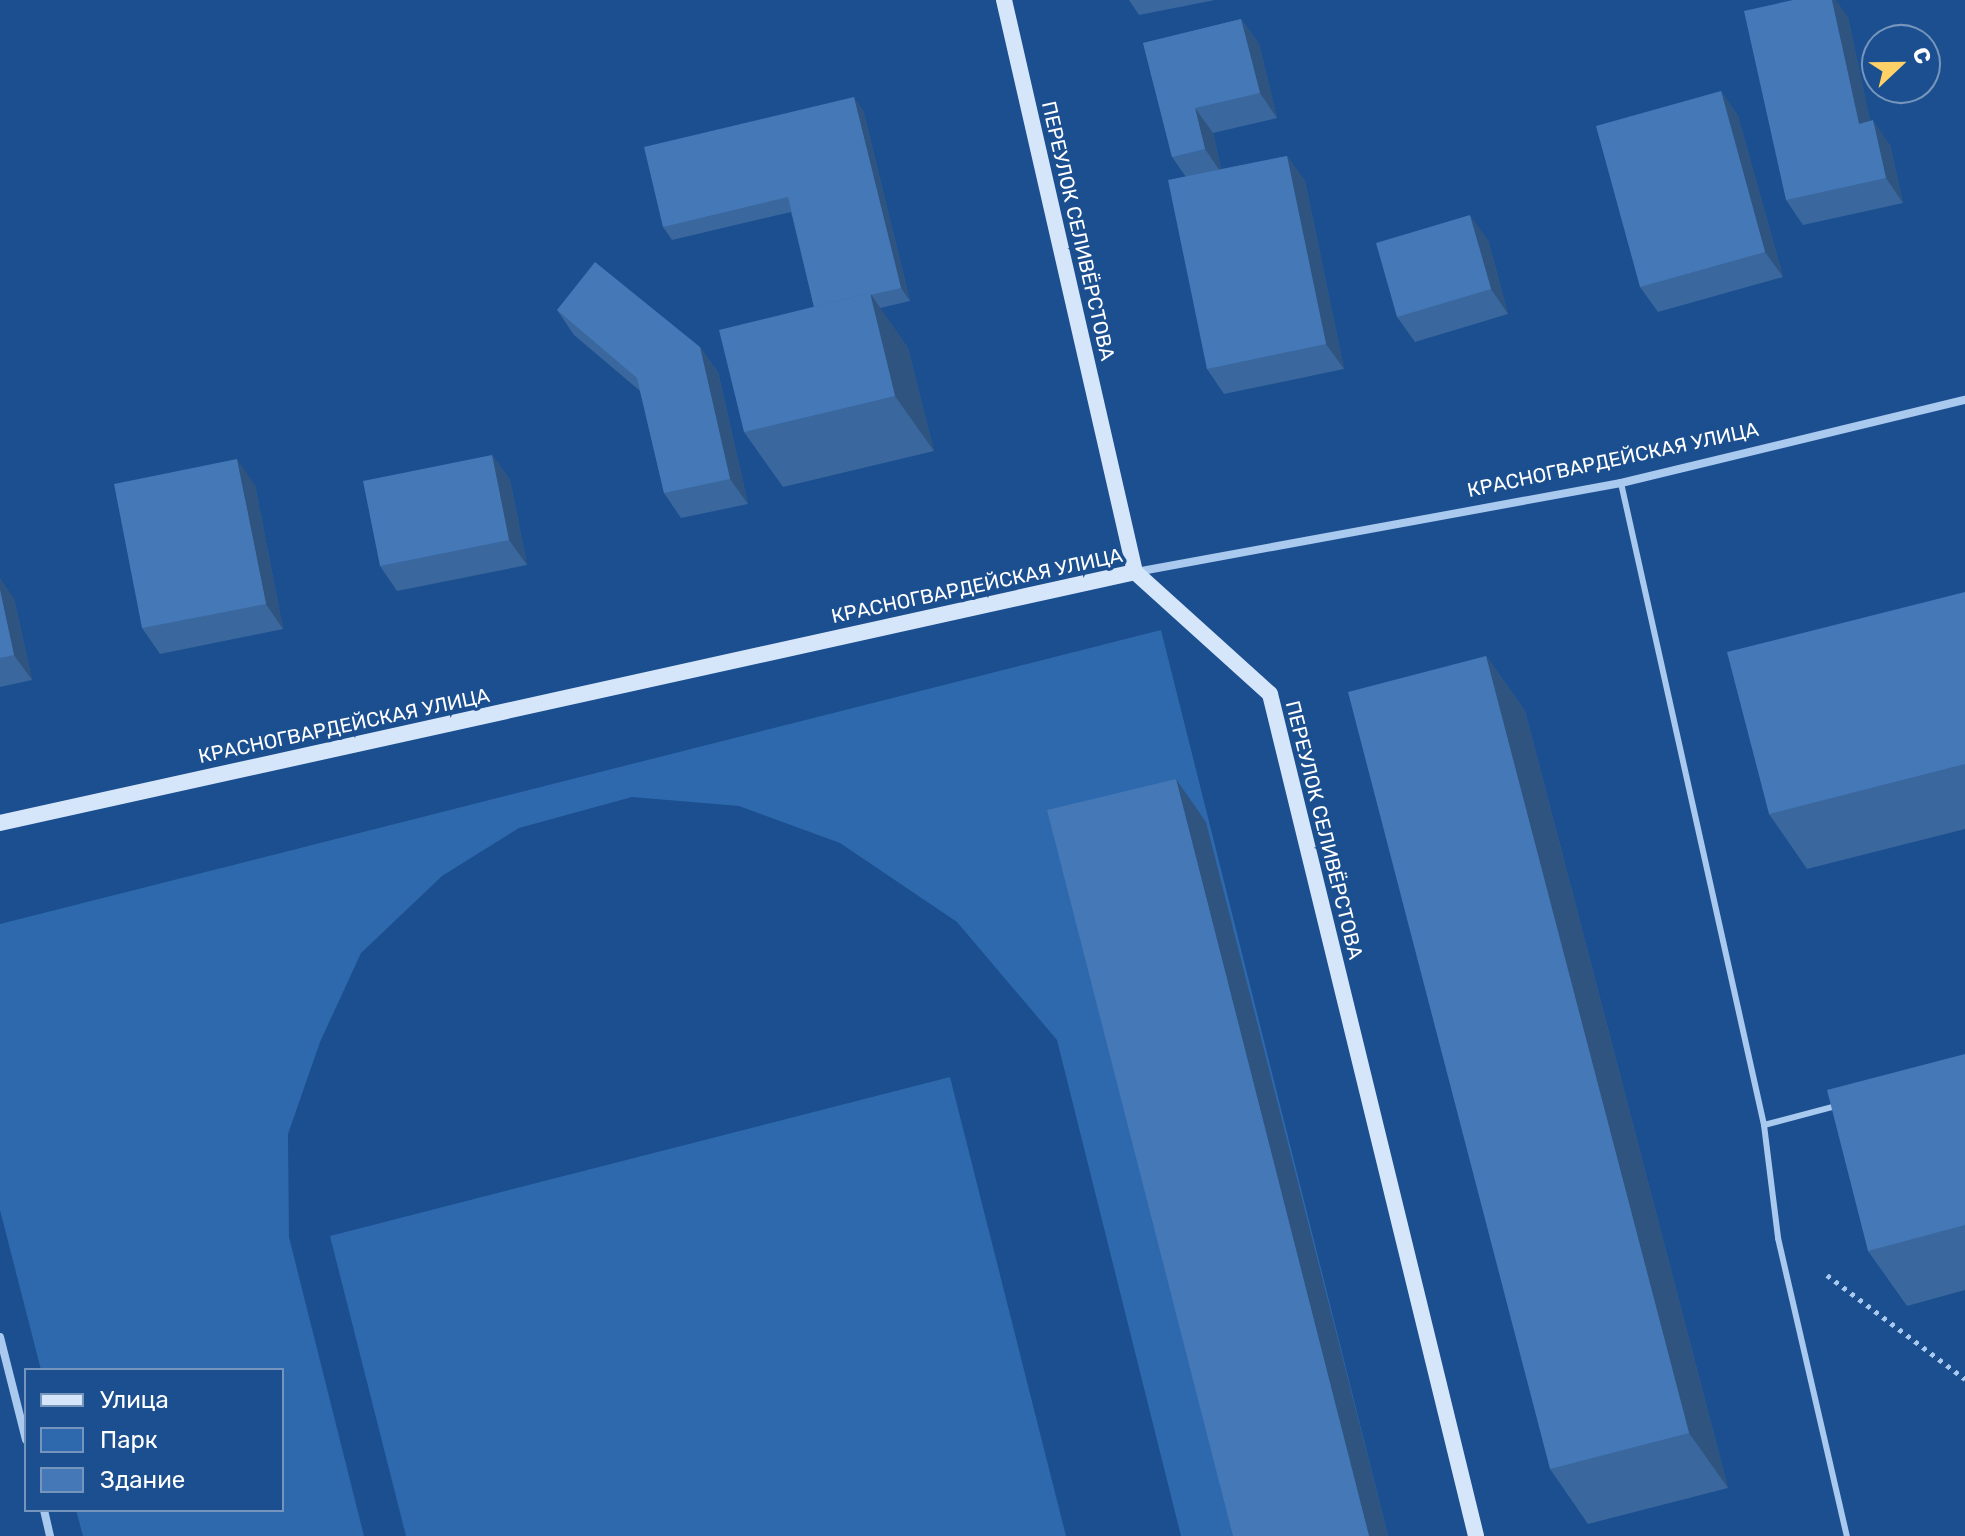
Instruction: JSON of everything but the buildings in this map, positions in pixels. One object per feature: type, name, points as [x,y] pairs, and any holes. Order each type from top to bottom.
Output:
[{"type":"street","name":"ПЕРЕУЛОК СЕЛИВЁРСТОВА","points":[[1004,0],[1135,572],[1270,694],[1476,1536]]},
{"type":"street","name":"КРАСНОГВАРДЕЙСКАЯ УЛИЦА","points":[[0,823],[1135,572],[1621,483],[1965,400]]},
{"type":"street","points":[[0,1337],[24,1432]]},
{"type":"street","points":[[44,1512],[50,1536]]},
{"type":"lane","points":[[1621,483],[1764,1125],[1778,1238],[1847,1536]]},
{"type":"lane","points":[[1764,1125],[1850,1102]]},
{"type":"path","points":[[1778,1238],[1965,1379]]},
{"type":"green space","points":[[1161,630],[1388,1536],[1181,1536],[1057,1040],[957,922],[840,843],[739,806],[632,797],[519,828],[442,876],[361,953],[320,1042],[288,1134],[289,1237],[364,1536],[83,1536],[77,1512],[284,1512],[284,1368],[40,1368],[0,1210],[0,924]]},
{"type":"green space","points":[[950,1077],[1066,1536],[406,1536],[330,1236]]}]
